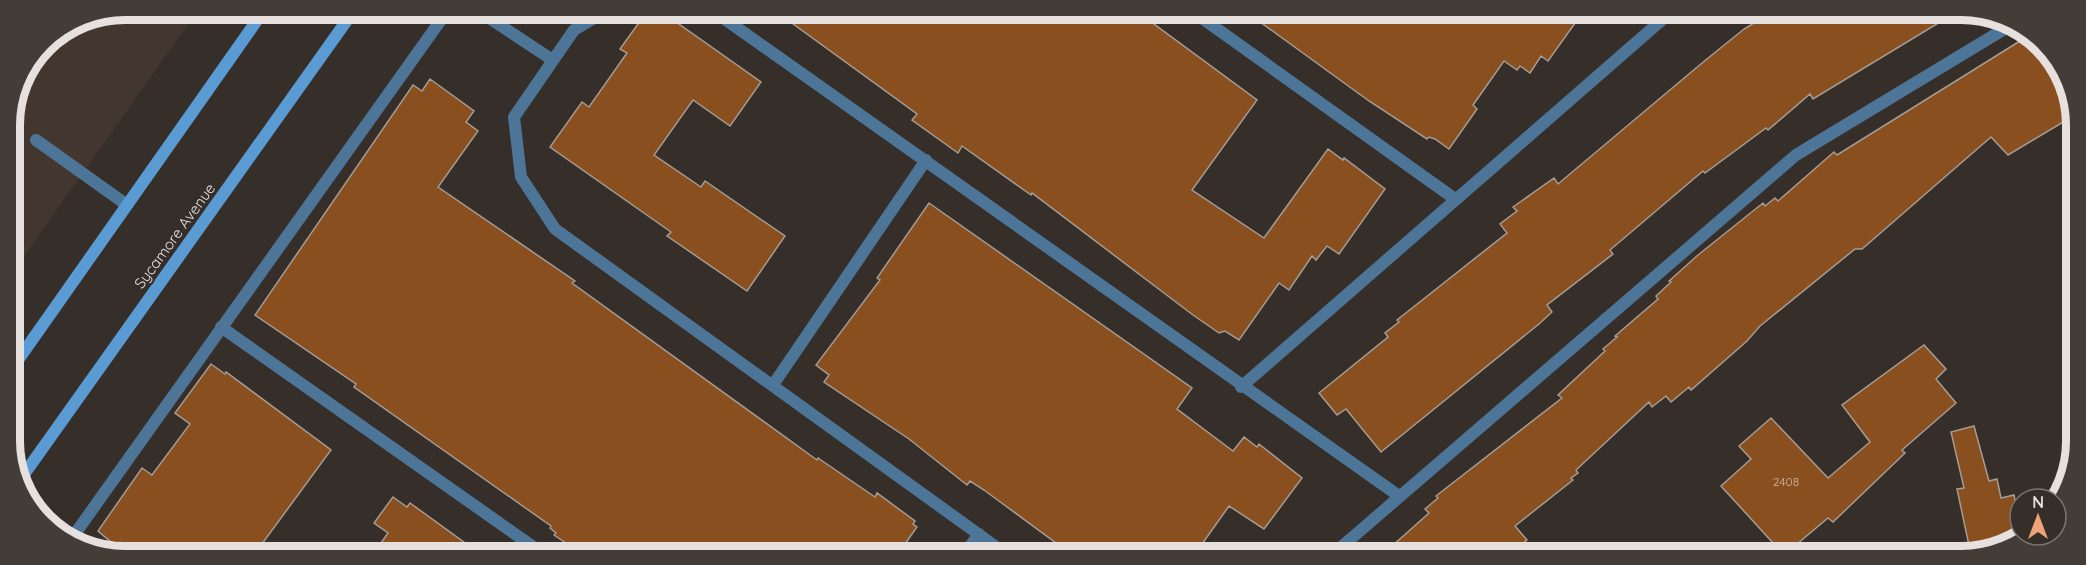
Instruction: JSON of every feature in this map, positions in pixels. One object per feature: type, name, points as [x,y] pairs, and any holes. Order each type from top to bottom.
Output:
[{"type":"main road","points":[[20,357],[257,20]]},
{"type":"main road","name":"Sycamore Avenue","points":[[25,473],[347,20]]},
{"type":"lane","points":[[76,533],[441,20]]},
{"type":"lane","points":[[492,20],[551,59]]},
{"type":"lane","points":[[590,20],[574,30],[551,59],[514,117],[521,177],[555,229],[995,546]]},
{"type":"lane","points":[[726,20],[926,160],[1241,387],[1399,496]]},
{"type":"lane","points":[[1205,20],[1455,199]]},
{"type":"lane","points":[[1241,387],[1658,20]]},
{"type":"lane","points":[[1343,545],[1796,155],[2005,29]]},
{"type":"lane","points":[[36,140],[127,205]]},
{"type":"lane","points":[[773,385],[926,160]]},
{"type":"lane","points":[[221,327],[532,546]]},
{"type":"lane","points":[[970,546],[979,534]]},
{"type":"shaded area","points":[[118,20],[191,20],[20,262],[20,111],[30,78],[37,66],[66,37],[91,25]]},
{"type":"building","points":[[641,20],[673,20],[761,82],[730,126],[693,100],[654,155],[701,187],[705,181],[785,236],[747,291],[667,236],[671,232],[550,147],[582,102],[589,107],[627,53],[620,49]]},
{"type":"building","points":[[788,20],[1148,20],[1257,100],[1192,190],[1264,238],[1328,149],[1343,160],[1344,158],[1385,189],[1339,254],[1327,246],[1316,260],[1312,256],[1289,290],[1279,283],[1239,340],[1225,331],[1219,333],[1193,315],[1032,193],[1031,195],[962,146],[958,153],[912,120],[917,114]]},
{"type":"building","points":[[1257,20],[1577,20],[1548,61],[1541,56],[1530,73],[1520,66],[1517,70],[1504,61],[1473,105],[1477,109],[1449,149],[1435,139],[1429,137],[1427,139],[1369,101]]},
{"type":"building","points":[[1759,20],[1943,20],[1813,99],[1810,94],[1768,130],[1766,128],[1705,173],[1703,171],[1610,250],[1613,254],[1547,305],[1552,312],[1539,324],[1381,452],[1346,409],[1337,415],[1319,393],[1388,337],[1385,333],[1399,322],[1397,320],[1507,233],[1500,224],[1517,211],[1513,207],[1554,178],[1558,184],[1744,29]]},
{"type":"building","points":[[2023,39],[2045,61],[2063,97],[2066,120],[2008,155],[1991,137],[1862,249],[1855,249],[1760,326],[1747,341],[1691,390],[1689,387],[1671,402],[1666,396],[1652,407],[1649,402],[1576,470],[1578,473],[1571,478],[1573,480],[1515,526],[1527,540],[1521,545],[1393,545],[1429,513],[1425,509],[1438,498],[1436,496],[1562,398],[1558,395],[1605,351],[1603,349],[1617,337],[1615,336],[1658,299],[1656,296],[1671,282],[1669,281],[1698,255],[1763,203],[1765,206],[1775,198],[1778,201],[1834,152],[1837,155]]},
{"type":"building","points":[[430,79],[474,111],[466,122],[478,131],[438,187],[575,281],[572,283],[817,460],[818,458],[875,497],[877,493],[915,521],[913,524],[917,527],[904,546],[570,546],[554,535],[556,533],[550,528],[551,526],[354,387],[356,384],[255,315],[413,85],[422,91]]},
{"type":"building","points":[[929,203],[1192,388],[1177,409],[1233,451],[1244,437],[1257,447],[1259,444],[1302,478],[1264,529],[1229,506],[1201,545],[1059,545],[984,490],[970,481],[967,485],[909,439],[824,382],[829,375],[816,365],[880,280],[877,278]]},
{"type":"building","points":[[1924,345],[1946,369],[1936,379],[1956,403],[1902,450],[1905,453],[1833,522],[1828,518],[1796,545],[1775,545],[1721,486],[1751,459],[1739,446],[1771,418],[1828,478],[1870,442],[1842,405]]},
{"type":"building","points":[[211,364],[225,374],[226,372],[331,450],[260,546],[115,545],[98,531],[142,468],[152,475],[190,424],[175,413]]},
{"type":"building","points":[[1974,426],[1989,481],[1997,479],[2001,498],[2008,496],[2008,535],[1989,542],[1969,545],[1957,489],[1964,488],[1951,432]]},
{"type":"building","points":[[393,497],[407,507],[410,503],[469,546],[379,546],[388,533],[374,523]]}]
